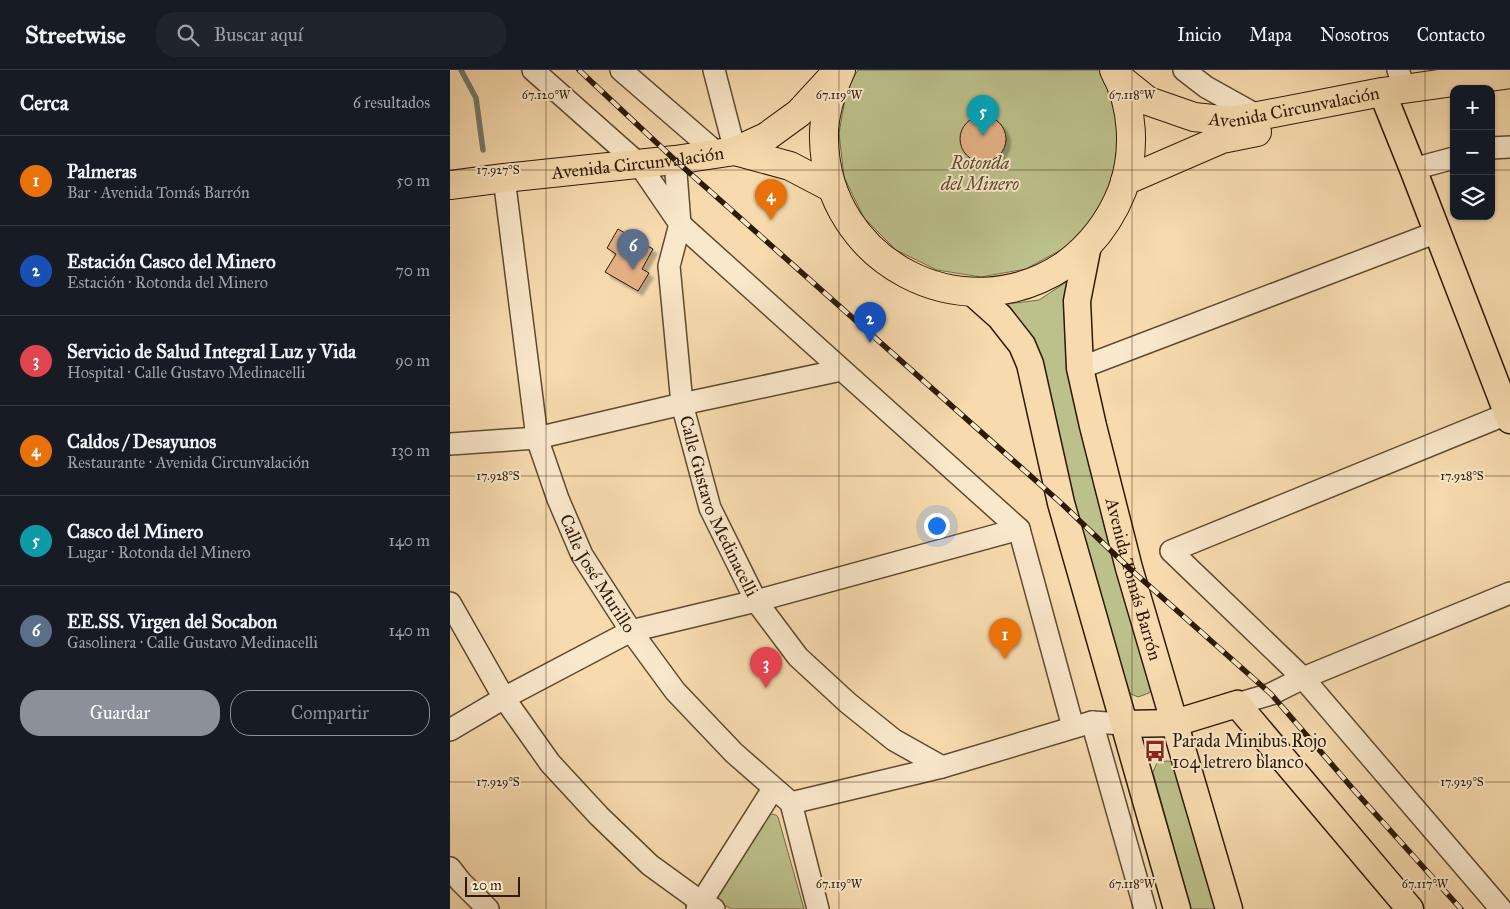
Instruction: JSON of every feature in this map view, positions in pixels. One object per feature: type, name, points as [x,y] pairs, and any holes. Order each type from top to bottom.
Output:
[{"type":"highway","name":"Avenida Circunvalación","points":[[450,185],[675,160],[726,152],[766,137],[799,113],[840,70]]},
{"type":"highway","points":[[840,70],[832,89],[826,113],[824,138],[826,163],[832,188],[841,209],[853,229],[868,247],[885,262],[905,274],[926,283],[972,292],[994,291],[1035,281],[1073,259],[1104,226],[1116,204],[1125,181],[1130,160],[1130,117],[1125,96],[1116,73]]},
{"type":"highway","name":"Avenida Circunvalación","points":[[1116,73],[1148,101],[1194,118],[1232,120],[1394,90],[1510,74]]},
{"type":"highway","name":"Avenida Circunvalación","points":[[1125,181],[1222,138],[1394,90],[1450,100]]},
{"type":"highway","points":[[1495,95],[1510,93]]},
{"type":"highway","name":"Avenida Circunvalación","points":[[726,152],[790,166],[832,188]]},
{"type":"main road","points":[[1394,90],[1413,169],[1508,417]]},
{"type":"main road","name":"Avenida Tomás Barrón","points":[[1088,245],[1077,301],[1080,368],[1129,568],[1229,909]]},
{"type":"main road","points":[[972,292],[1000,317],[1022,344],[1030,364],[1062,503],[1178,909]]},
{"type":"main road","points":[[1124,724],[1175,723],[1237,704],[1410,909]]},
{"type":"street","points":[[532,70],[639,164],[680,224],[1019,529],[1145,909]]},
{"type":"street","points":[[621,70],[726,152]]},
{"type":"street","points":[[714,70],[726,152]]},
{"type":"street","points":[[1184,70],[1206,88],[1258,116]]},
{"type":"street","points":[[1495,148],[1510,147]]},
{"type":"street","points":[[1413,169],[1450,159]]},
{"type":"street","name":"Calle Gustavo Medinacelli","points":[[675,160],[680,224],[669,266],[682,404],[710,508],[756,601],[798,657],[848,703],[894,740],[942,767]]},
{"type":"street","name":"Calle José Murillo","points":[[504,178],[537,438],[558,499],[582,555],[631,631],[675,691],[734,753],[791,803]]},
{"type":"street","points":[[1080,368],[1437,232]]},
{"type":"street","points":[[450,444],[537,438],[682,404],[841,370]]},
{"type":"street","points":[[1501,909],[1303,678],[1171,551],[1508,417]]},
{"type":"street","points":[[450,730],[504,698],[631,631],[756,601],[1019,529]]},
{"type":"street","points":[[1237,704],[1271,694],[1303,678],[1510,593]]},
{"type":"street","points":[[450,603],[504,698],[550,763],[650,865],[704,907],[774,789]]},
{"type":"street","points":[[818,909],[791,803],[942,767],[1083,724],[1124,724]]},
{"type":"street","points":[[450,868],[488,909]]},
{"type":"green space","name":"Rotonda del Minero","points":[[858,70],[1101,70],[1120,124],[1116,171],[1097,215],[1066,247],[1026,269],[981,277],[937,270],[896,250],[864,218],[844,177],[839,133],[847,88]]},
{"type":"green space","points":[[1068,281],[1065,329],[1091,464],[1153,688],[1149,693],[1138,697],[1131,694],[1124,685],[1027,331],[1008,304],[1039,300]]},
{"type":"green space","points":[[1177,762],[1220,909],[1191,909],[1153,772],[1157,763]]},
{"type":"green space","points":[[771,814],[778,817],[804,909],[732,909],[721,904],[718,898],[767,817]]},
{"type":"building","points":[[978,116],[988,116],[1002,126],[1006,139],[1002,152],[996,158],[988,162],[978,162],[964,152],[960,144],[960,134],[970,120]]},
{"type":"building","points":[[618,229],[653,249],[642,269],[649,273],[638,291],[605,272],[616,254],[607,248]]},
{"type":"waterway","points":[[461,70],[476,98],[483,150]]},
{"type":"railway","points":[[579,70],[675,160],[1061,503],[1129,568],[1271,694],[1461,909]]},
{"type":"place","name":"Casco del Minero","points":[[983,136]]},
{"type":"place","name":"Caldos / Desayunos","points":[[771,220]]},
{"type":"place","name":"EE.SS. Virgen del Socabon","points":[[633,270]]},
{"type":"place","name":"Estación Casco del Minero","points":[[870,343]]},
{"type":"place","name":"Palmeras","points":[[1005,659]]},
{"type":"place","name":"Servicio de Salud Integral Luz y Vida","points":[[766,688]]},
{"type":"place","name":"Parada Minibus Rojo 104 letrero blanco","points":[[1155,751]]}]
